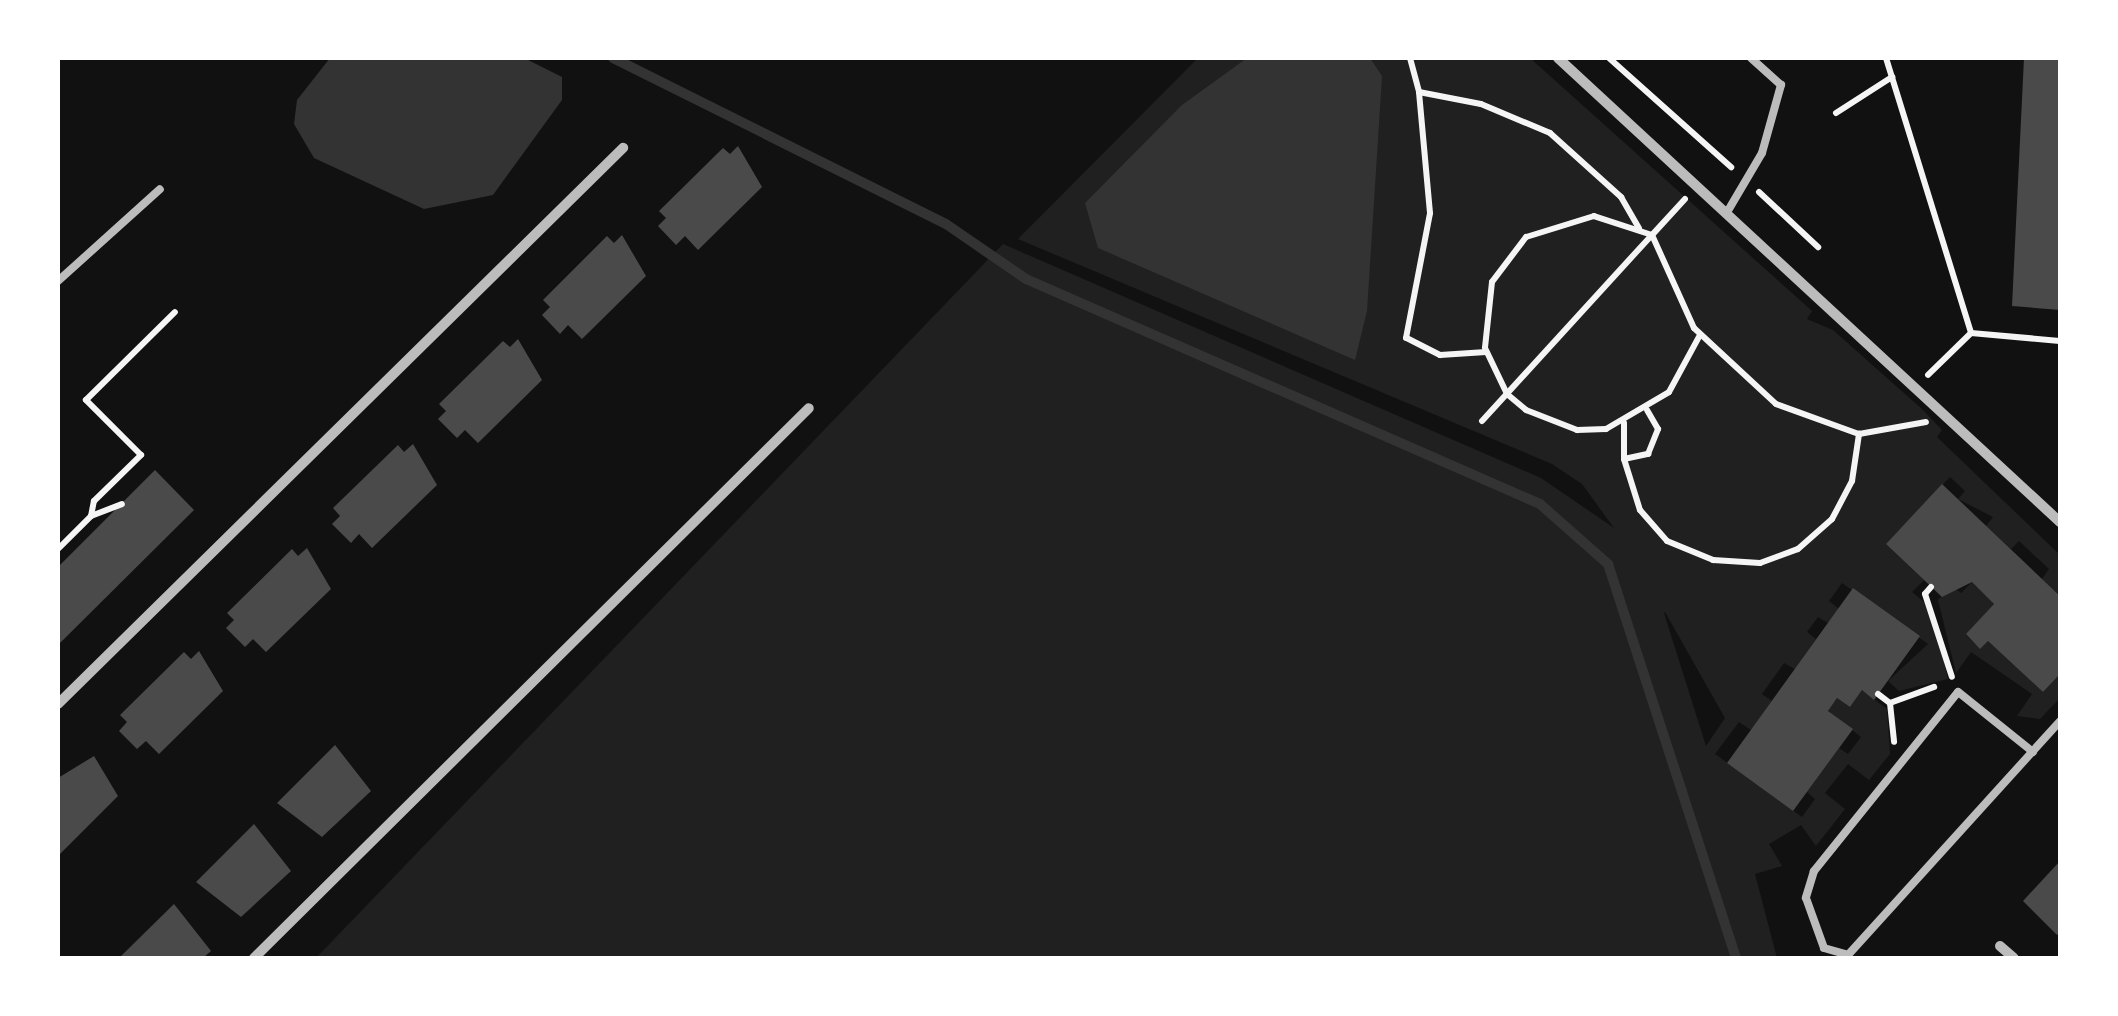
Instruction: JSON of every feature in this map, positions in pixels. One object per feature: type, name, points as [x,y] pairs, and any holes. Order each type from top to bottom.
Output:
[{"type":"street","points":[[1558,58],[1728,209],[2060,522]]},
{"type":"street","points":[[58,704],[623,148]]},
{"type":"street","points":[[254,958],[809,408]]},
{"type":"street","points":[[2000,946],[2014,958]]},
{"type":"lane","points":[[1728,209],[1746,180],[1781,85],[1753,58]]},
{"type":"lane","points":[[58,281],[160,189]]},
{"type":"lane","points":[[2032,752],[1958,692],[1808,884],[1815,937],[1836,955],[1848,956],[2060,721]]},
{"type":"path","points":[[1410,58],[1420,92],[1430,213],[1406,338],[1440,355],[1486,352]]},
{"type":"path","points":[[1609,58],[1818,247]]},
{"type":"path","points":[[1886,58],[1972,333]]},
{"type":"path","points":[[1836,114],[1892,77]]},
{"type":"path","points":[[1420,92],[1481,104],[1550,133],[1621,197],[1640,230]]},
{"type":"path","points":[[1482,420],[1699,183]]},
{"type":"path","points":[[1700,336],[1683,373],[1647,410],[1624,423],[1577,430],[1507,394],[1486,352],[1492,282],[1526,236],[1594,216],[1652,235],[1700,336],[1776,404],[1859,434],[1945,413]]},
{"type":"path","points":[[91,516],[94,501],[141,455],[86,400],[175,312]]},
{"type":"path","points":[[1916,387],[1972,333],[2060,341]]},
{"type":"path","points":[[1624,459],[1654,448],[1658,429],[1647,410]]},
{"type":"path","points":[[1624,423],[1624,459],[1640,510],[1667,540],[1713,560],[1760,562],[1798,549],[1832,520],[1852,481],[1859,434]]},
{"type":"path","points":[[58,549],[91,516],[122,504]]},
{"type":"path","points":[[1931,587],[1925,594],[1958,692]]},
{"type":"path","points":[[1890,703],[1945,684],[1958,692]]},
{"type":"path","points":[[1878,694],[1890,703],[1896,769]]},
{"type":"shaded area","points":[[330,58],[524,58],[562,77],[562,100],[493,195],[424,209],[314,158],[294,124],[297,100]]},
{"type":"shaded area","points":[[1198,58],[1530,58],[1812,311],[1807,319],[1833,330],[1923,410],[1942,430],[1937,437],[2060,555],[2060,596],[2042,579],[2049,569],[2019,541],[2011,549],[1986,526],[1993,517],[1958,499],[1965,491],[1950,477],[1886,544],[1924,580],[1912,592],[1931,608],[1948,679],[1899,691],[1888,681],[1928,644],[1842,583],[1829,601],[1839,609],[1828,623],[1818,617],[1807,632],[1816,639],[1795,669],[1784,663],[1762,694],[1772,701],[1751,730],[1739,722],[1715,754],[1802,817],[1815,799],[1807,792],[1839,748],[1848,754],[1861,737],[1828,711],[1837,698],[1850,707],[1862,690],[1887,709],[1890,754],[1869,780],[1848,764],[1825,793],[1845,809],[1816,846],[1801,825],[1769,844],[1782,866],[1755,874],[1777,958],[316,958],[1003,244],[1541,478],[1614,528],[1582,484],[1552,464],[1018,239]],"holes":[[[1665,612],[1725,718],[1706,746]]]},
{"type":"shaded area","points":[[1247,58],[1370,58],[1382,76],[1367,311],[1355,360],[1098,248],[1085,203],[1182,105]]},
{"type":"shaded area","points":[[1972,582],[1994,604],[1966,635],[1980,648],[1988,641],[2043,692],[2060,674],[2060,698],[2040,719],[2017,716],[2032,694],[1971,652],[1956,673],[1938,600],[1951,585],[1961,593]]},
{"type":"building","points":[[2024,58],[2060,58],[2060,310],[2012,306]]},
{"type":"building","points":[[738,146],[762,187],[698,250],[685,236],[676,245],[658,226],[666,218],[659,211],[723,148],[730,154]]},
{"type":"building","points":[[622,235],[646,276],[582,339],[568,325],[560,334],[542,315],[550,307],[543,300],[607,236],[614,243]]},
{"type":"building","points":[[518,339],[542,380],[478,443],[465,430],[457,438],[438,419],[446,411],[439,404],[503,341],[510,347]]},
{"type":"building","points":[[413,444],[437,485],[372,548],[359,534],[351,543],[332,524],[340,516],[333,508],[398,445],[404,452]]},
{"type":"building","points":[[155,470],[194,510],[58,645],[58,567]]},
{"type":"building","points":[[1942,484],[2060,596],[2060,674],[2043,692],[1988,641],[1980,649],[1966,634],[1994,604],[1972,582],[1942,597],[1886,544]]},
{"type":"building","points":[[307,548],[331,589],[266,652],[253,639],[245,647],[226,628],[234,620],[227,613],[292,549],[298,556]]},
{"type":"building","points":[[1853,588],[1920,636],[1874,700],[1862,690],[1850,707],[1837,698],[1828,711],[1853,729],[1793,811],[1727,763]]},
{"type":"building","points":[[199,651],[223,691],[159,754],[146,741],[137,749],[119,731],[127,722],[120,715],[184,652],[191,659]]},
{"type":"building","points":[[335,745],[371,791],[322,837],[277,803]]},
{"type":"building","points":[[94,756],[118,796],[58,856],[58,778]]},
{"type":"building","points":[[254,824],[291,871],[241,917],[196,882]]},
{"type":"building","points":[[2060,861],[2060,932],[2057,935],[2023,901]]},
{"type":"building","points":[[174,904],[211,951],[203,958],[119,958]]},
{"type":"waterway","points":[[613,58],[946,224],[1026,279],[1540,504],[1608,564],[1736,958]]}]
